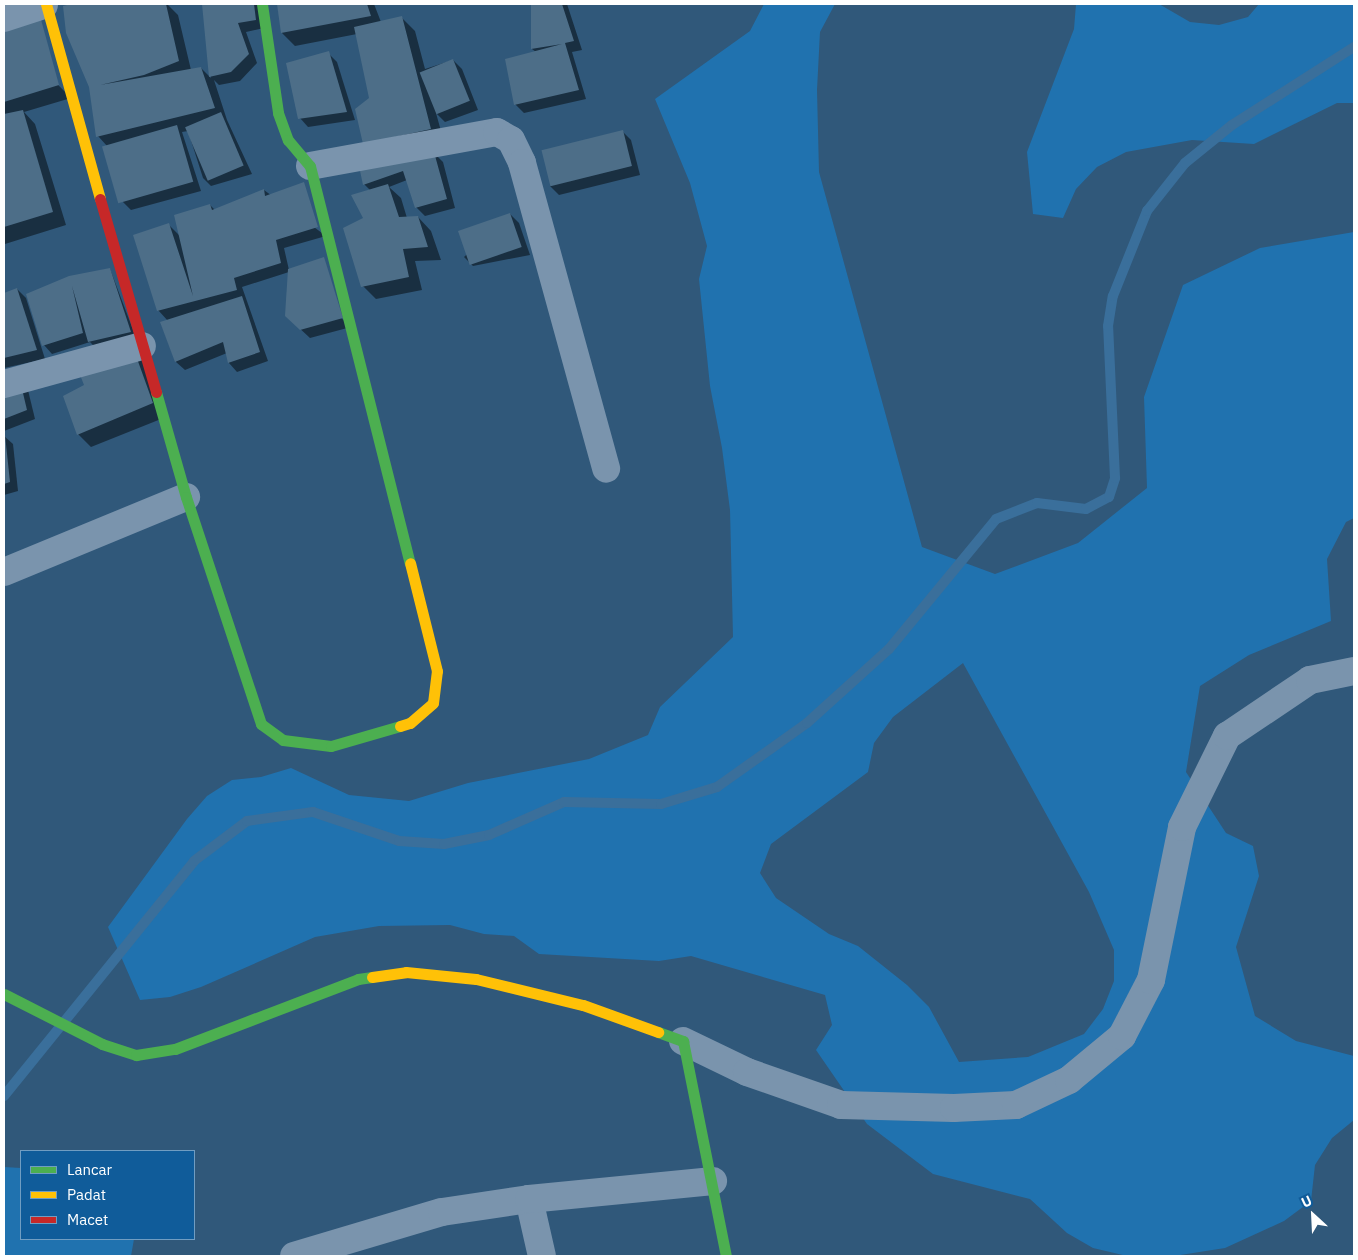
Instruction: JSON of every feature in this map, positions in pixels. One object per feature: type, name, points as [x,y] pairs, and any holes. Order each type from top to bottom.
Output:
[{"type":"street","points":[[4,18],[45,4],[186,498],[261,724],[283,740],[331,746],[410,722],[433,703],[437,670],[310,166],[288,140],[278,113],[262,4]]},
{"type":"street","points":[[310,166],[497,132],[511,140],[524,173],[606,468]]},
{"type":"street","points":[[4,384],[142,346]]},
{"type":"street","points":[[4,572],[186,498]]},
{"type":"street","points":[[4,994],[102,1044],[136,1055],[175,1049],[358,979],[406,972],[476,979],[574,1003],[683,1041],[747,1072],[841,1105],[954,1108],[1016,1105],[1069,1080],[1122,1036],[1151,980],[1182,827],[1228,736],[1310,680],[1354,672]]},
{"type":"street","points":[[683,1041],[726,1256]]},
{"type":"street","points":[[294,1256],[442,1212],[529,1199],[712,1181]]},
{"type":"street","points":[[529,1199],[542,1256]]},
{"type":"shaded area","points":[[764,4],[835,4],[820,32],[817,90],[819,172],[922,547],[995,574],[1078,543],[1147,488],[1144,397],[1183,285],[1260,248],[1354,232],[1354,518],[1346,522],[1327,559],[1331,621],[1249,655],[1200,686],[1186,772],[1226,833],[1253,846],[1259,876],[1236,947],[1255,1016],[1296,1041],[1354,1056],[1354,1120],[1332,1138],[1315,1165],[1311,1201],[1284,1221],[1225,1248],[1174,1256],[1127,1256],[1093,1248],[1067,1233],[1030,1199],[933,1174],[867,1124],[816,1050],[832,1025],[825,995],[691,956],[659,961],[539,954],[514,936],[484,934],[450,925],[379,926],[315,937],[201,987],[170,997],[140,1000],[108,927],[187,819],[207,796],[232,780],[261,777],[291,768],[349,795],[409,801],[468,783],[589,759],[648,735],[660,707],[733,637],[730,510],[722,448],[710,386],[699,279],[707,246],[690,183],[655,99],[750,31]],"holes":[[[963,663],[1089,892],[1114,950],[1114,981],[1103,1009],[1084,1034],[1028,1057],[959,1062],[929,1007],[907,985],[858,946],[829,934],[776,898],[760,873],[771,844],[868,772],[874,743],[893,717]]]},
{"type":"shaded area","points":[[1076,4],[1159,4],[1190,22],[1219,25],[1248,17],[1259,4],[1354,4],[1354,103],[1337,103],[1254,144],[1192,140],[1126,152],[1097,167],[1076,189],[1063,218],[1033,214],[1027,152],[1074,29]]},
{"type":"shaded area","points":[[4,1167],[20,1168],[20,1240],[134,1240],[131,1256],[4,1256]]},
{"type":"building","points":[[71,4],[166,4],[179,61],[144,75],[100,85],[201,67],[215,108],[96,137],[89,87],[66,33],[63,6]]},
{"type":"building","points":[[202,4],[254,4],[256,20],[238,23],[249,54],[231,72],[209,77]]},
{"type":"building","points":[[277,4],[367,4],[371,16],[281,33]]},
{"type":"building","points":[[531,4],[562,4],[574,41],[565,43],[579,90],[514,105],[505,59],[562,44],[531,49]]},
{"type":"building","points":[[40,16],[59,85],[4,102],[4,29]]},
{"type":"building","points":[[402,16],[431,129],[363,144],[355,109],[369,98],[354,27]]},
{"type":"building","points":[[329,51],[347,112],[298,119],[286,63]]},
{"type":"building","points":[[453,59],[470,101],[436,114],[420,72]]},
{"type":"building","points":[[23,110],[53,212],[4,227],[4,114]]},
{"type":"building","points":[[221,112],[244,165],[208,181],[185,127]]},
{"type":"building","points":[[177,125],[193,182],[118,203],[102,146]]},
{"type":"building","points":[[623,130],[632,166],[550,186],[541,150]]},
{"type":"building","points":[[434,152],[447,199],[415,208],[403,171],[363,185],[359,166]]},
{"type":"building","points":[[304,182],[318,227],[276,240],[281,263],[234,278],[237,290],[157,311],[133,235],[169,223],[193,296],[174,215],[210,204],[212,210],[264,189],[265,196]]},
{"type":"building","points":[[388,184],[399,217],[418,216],[428,247],[403,249],[409,277],[361,287],[343,228],[363,218],[351,195]]},
{"type":"building","points":[[510,213],[522,247],[470,265],[458,231]]},
{"type":"building","points":[[324,257],[343,318],[300,330],[285,316],[288,269]]},
{"type":"building","points":[[110,268],[131,332],[88,342],[72,286],[83,333],[42,346],[26,294],[69,276]]},
{"type":"building","points":[[17,288],[37,350],[4,358],[4,293]]},
{"type":"building","points":[[242,296],[260,352],[228,363],[223,342],[175,362],[160,322]]},
{"type":"building","points":[[130,339],[153,403],[77,435],[63,396],[84,385],[71,352]]},
{"type":"building","points":[[18,372],[27,410],[4,419],[4,376]]},
{"type":"building","points":[[4,436],[10,482],[4,484]]},
{"type":"waterway","points":[[4,1096],[194,861],[247,821],[313,812],[399,841],[444,844],[489,835],[564,802],[661,804],[717,787],[807,723],[889,649],[996,519],[1037,503],[1086,509],[1109,497],[1115,478],[1108,326],[1113,296],[1147,211],[1185,163],[1232,125],[1354,47]]},
{"type":"traffic: fast","points":[[262,4],[278,113],[288,140],[310,166],[410,563]]},
{"type":"traffic: fast","points":[[156,392],[186,497],[261,724],[283,740],[331,746],[400,726]]},
{"type":"traffic: fast","points":[[4,994],[102,1044],[136,1055],[175,1049],[358,979],[372,977]]},
{"type":"traffic: fast","points":[[658,1032],[683,1041],[726,1256]]},
{"type":"traffic: slow","points":[[46,4],[100,199]]},
{"type":"traffic: slow","points":[[400,726],[410,723],[433,703],[437,671],[410,563]]},
{"type":"traffic: slow","points":[[372,977],[406,972],[476,979],[583,1005],[658,1032]]},
{"type":"traffic: jam","points":[[100,199],[156,392]]}]
